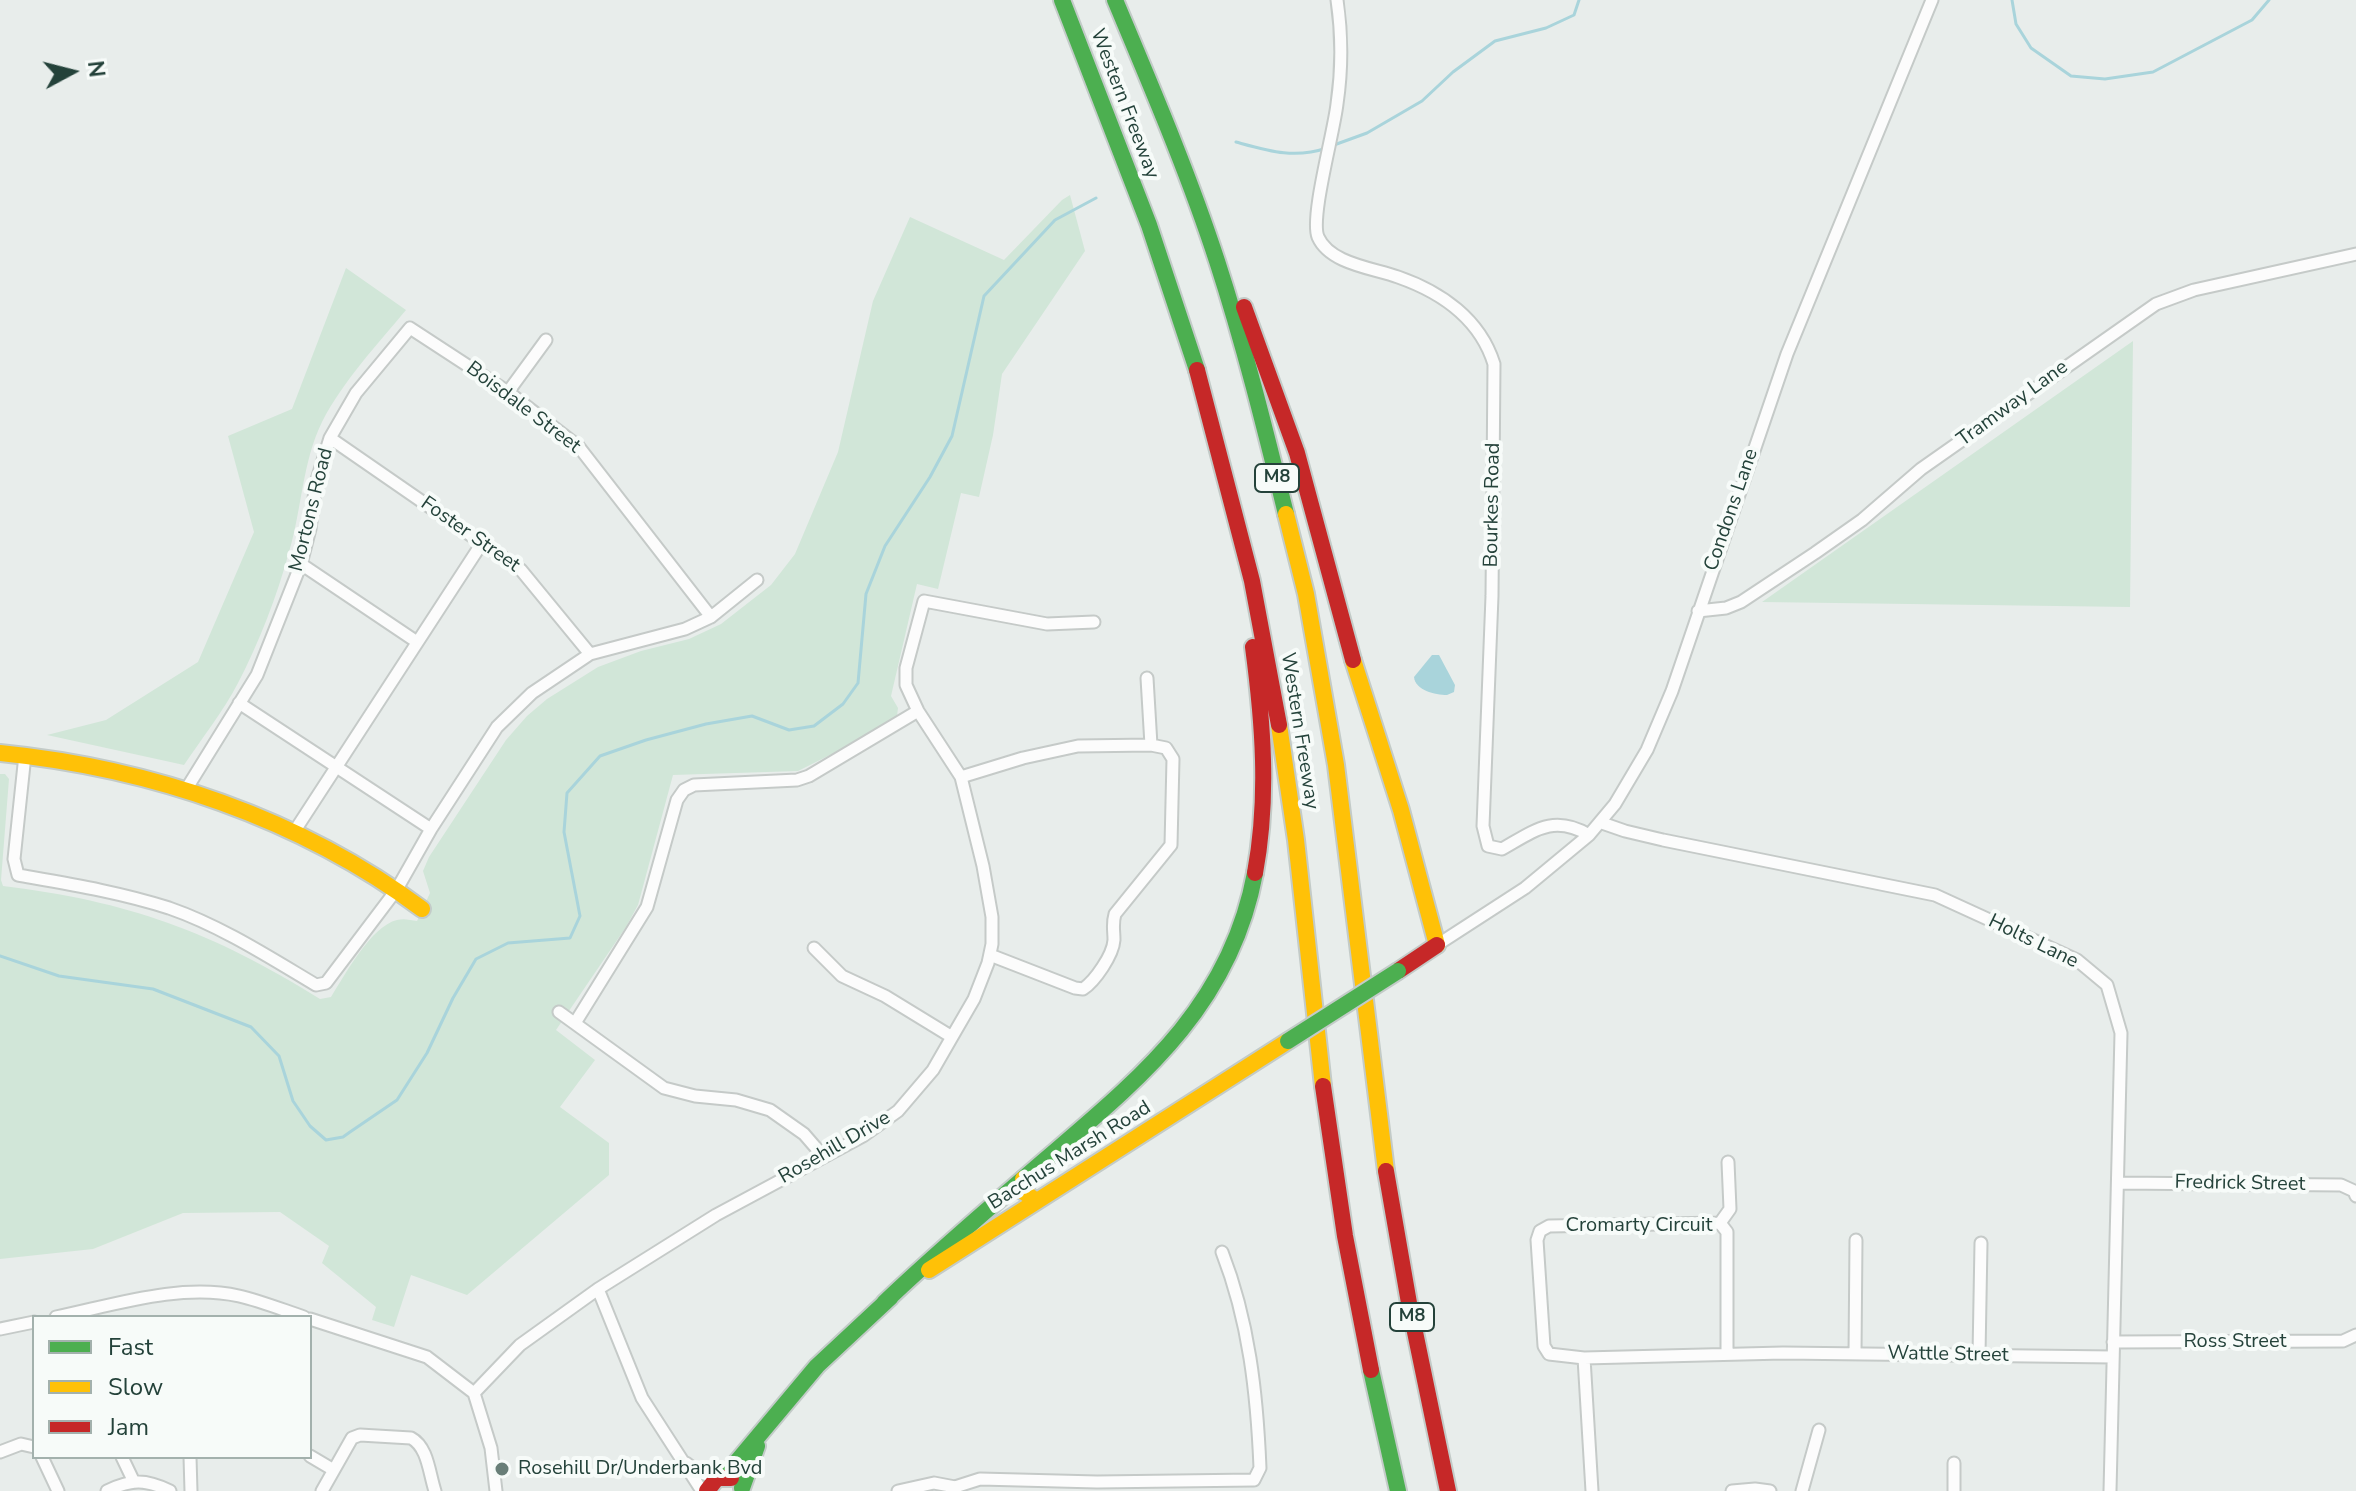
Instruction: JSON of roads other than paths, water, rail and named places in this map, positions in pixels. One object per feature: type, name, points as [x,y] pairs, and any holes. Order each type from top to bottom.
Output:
[{"type":"main road","name":"Western Freeway","points":[[1062,0],[1128,165],[1176,298],[1229,480],[1257,600],[1295,839],[1331,1152],[1350,1269],[1398,1491]]},
{"type":"main road","name":"Western Freeway","points":[[1115,0],[1217,260],[1253,382],[1306,594],[1336,765],[1381,1141],[1409,1303],[1448,1491]]},
{"type":"main road","points":[[1195,198],[1236,287],[1297,453],[1364,700],[1401,810],[1437,945]]},
{"type":"main road","points":[[884,1303],[934,1255],[1132,1085],[1175,1040],[1221,972],[1243,924],[1256,870],[1264,787],[1256,665],[1237,558],[1229,480]]},
{"type":"main road","points":[[0,753],[107,768],[187,788],[223,801],[294,832],[397,889],[422,909]]},
{"type":"main road","name":"Bacchus Marsh Road","points":[[712,1484],[759,1441],[812,1371],[884,1303],[926,1272],[1437,945]]},
{"type":"main road","points":[[1023,1179],[1024,1192],[1036,1201]]},
{"type":"main road","name":"Bacchus Marsh Road","points":[[742,1489],[759,1441]]},
{"type":"main road","points":[[712,1484],[735,1479],[742,1489]]},
{"type":"street","name":"Bourkes Road","points":[[1337,0],[1341,47],[1338,96],[1316,210],[1320,241],[1334,255],[1425,288],[1449,302],[1478,331],[1489,347],[1494,364],[1492,580],[1483,826],[1488,846],[1502,849],[1530,832],[1553,825],[1576,827],[1589,835]]},
{"type":"street","name":"Condons Lane","points":[[1437,945],[1525,888],[1602,823],[1630,781],[1659,726],[1787,354],[1932,0]]},
{"type":"street","name":"Tramway Lane","points":[[1698,611],[1726,608],[1741,602],[1815,553],[1862,520],[1921,469],[2156,304],[2194,290],[2356,254]]},
{"type":"street","name":"Boisdale Street","points":[[410,328],[508,392],[579,447],[711,617]]},
{"type":"street","name":"Mortons Road","points":[[187,788],[257,675],[301,564],[310,529],[316,483],[330,438],[356,393],[410,328]]},
{"type":"street","points":[[508,392],[546,340]]},
{"type":"street","name":"Foster Street","points":[[330,438],[521,570],[590,654]]},
{"type":"street","points":[[294,832],[482,543]]},
{"type":"street","points":[[301,564],[417,642]]},
{"type":"street","points":[[25,755],[14,859],[18,875],[103,890],[169,908],[245,942],[316,985],[326,983],[397,889],[431,829],[497,727],[532,693],[590,654],[685,629],[711,617],[757,580]]},
{"type":"street","name":"Rosehill Drive","points":[[474,1393],[520,1345],[598,1289],[716,1215],[863,1136],[898,1111],[933,1070],[974,999],[990,955],[992,917],[961,777],[918,711],[906,685],[906,668],[924,601],[1047,624],[1094,622]]},
{"type":"street","points":[[1147,678],[1151,745]]},
{"type":"street","points":[[239,703],[431,829]]},
{"type":"street","points":[[575,1023],[647,907],[677,800],[684,790],[694,785],[797,780],[809,776],[918,711]]},
{"type":"street","points":[[961,777],[1023,758],[1078,746],[1151,745],[1166,748],[1173,759],[1171,845],[1115,914],[1112,922],[1114,943],[1091,983],[1083,989],[1075,988],[990,955]]},
{"type":"street","name":"Holts Lane","points":[[1602,823],[1650,837],[1935,895],[2077,960],[2107,985],[2121,1033],[2110,1491]]},
{"type":"street","points":[[814,948],[842,976],[885,996],[952,1037]]},
{"type":"street","points":[[559,1012],[664,1088],[695,1096],[736,1100],[770,1110],[804,1134],[823,1156]]},
{"type":"street","points":[[1720,1223],[1730,1209],[1728,1162]]},
{"type":"street","name":"Fredrick Street","points":[[2118,1183],[2341,1185],[2354,1191],[2356,1196]]},
{"type":"street","name":"Cromarty Circuit","points":[[1727,1354],[1727,1232],[1720,1223],[1549,1226],[1540,1231],[1537,1240],[1544,1346],[1549,1354],[1584,1358],[1783,1353]]},
{"type":"street","points":[[1855,1354],[1856,1240]]},
{"type":"street","points":[[1979,1355],[1981,1243]]},
{"type":"street","points":[[1222,1252],[1237,1289],[1254,1374],[1260,1468],[1254,1480]]},
{"type":"street","points":[[598,1289],[642,1398],[682,1460],[712,1484]]},
{"type":"street","points":[[65,1315],[136,1300],[195,1292],[241,1296],[298,1315]]},
{"type":"street","points":[[312,1320],[427,1357],[474,1393],[491,1448],[496,1491]]},
{"type":"street","points":[[0,1329],[32,1322]]},
{"type":"street","name":"Ross Street","points":[[2113,1342],[2343,1341],[2356,1335]]},
{"type":"street","name":"Wattle Street","points":[[1783,1353],[2113,1357]]},
{"type":"street","points":[[1584,1358],[1592,1491]]},
{"type":"street","points":[[1802,1491],[1819,1430]]},
{"type":"street","points":[[322,1491],[352,1438],[360,1435],[418,1441],[435,1491]]},
{"type":"street","points":[[0,1452],[21,1444],[32,1447]]},
{"type":"street","points":[[312,1457],[332,1469]]},
{"type":"street","points":[[43,1459],[58,1491]]},
{"type":"street","points":[[123,1459],[133,1480]]},
{"type":"street","points":[[190,1459],[191,1491]]},
{"type":"street","points":[[682,1460],[712,1484]]},
{"type":"street","points":[[1954,1463],[1954,1491]]},
{"type":"street","points":[[898,1491],[934,1483],[954,1489],[980,1479],[1097,1486],[1254,1480]]},
{"type":"street","points":[[107,1491],[133,1480],[170,1491]]},
{"type":"street","points":[[1254,1480],[1262,1491]]},
{"type":"street","points":[[1732,1491],[1770,1491]]},
{"type":"water","points":[[1432,655],[1439,655],[1455,685],[1454,692],[1447,695],[1432,693],[1415,682],[1414,677]]},
{"type":"waterway","points":[[1334,145],[1367,133],[1422,101],[1453,72],[1495,41],[1546,28],[1574,15],[1579,0]]},
{"type":"waterway","points":[[2012,0],[2016,24],[2031,48],[2071,76],[2105,79],[2153,72],[2252,20],[2269,0]]},
{"type":"waterway","points":[[1236,142],[1292,153],[1327,148]]},
{"type":"waterway","points":[[0,956],[59,976],[153,989],[251,1027],[279,1056],[293,1101],[310,1126],[326,1140],[343,1137],[397,1100],[427,1053],[476,959],[508,943],[570,938],[580,916],[564,832],[567,793],[600,756],[706,724],[752,716],[789,730],[814,726],[843,704],[858,683],[866,594],[885,546],[930,477],[952,436],[984,296],[1055,220],[1096,198]]},
{"type":"place","name":"Rosehill Dr/Underbank Bvd","points":[[502,1469]]}]
